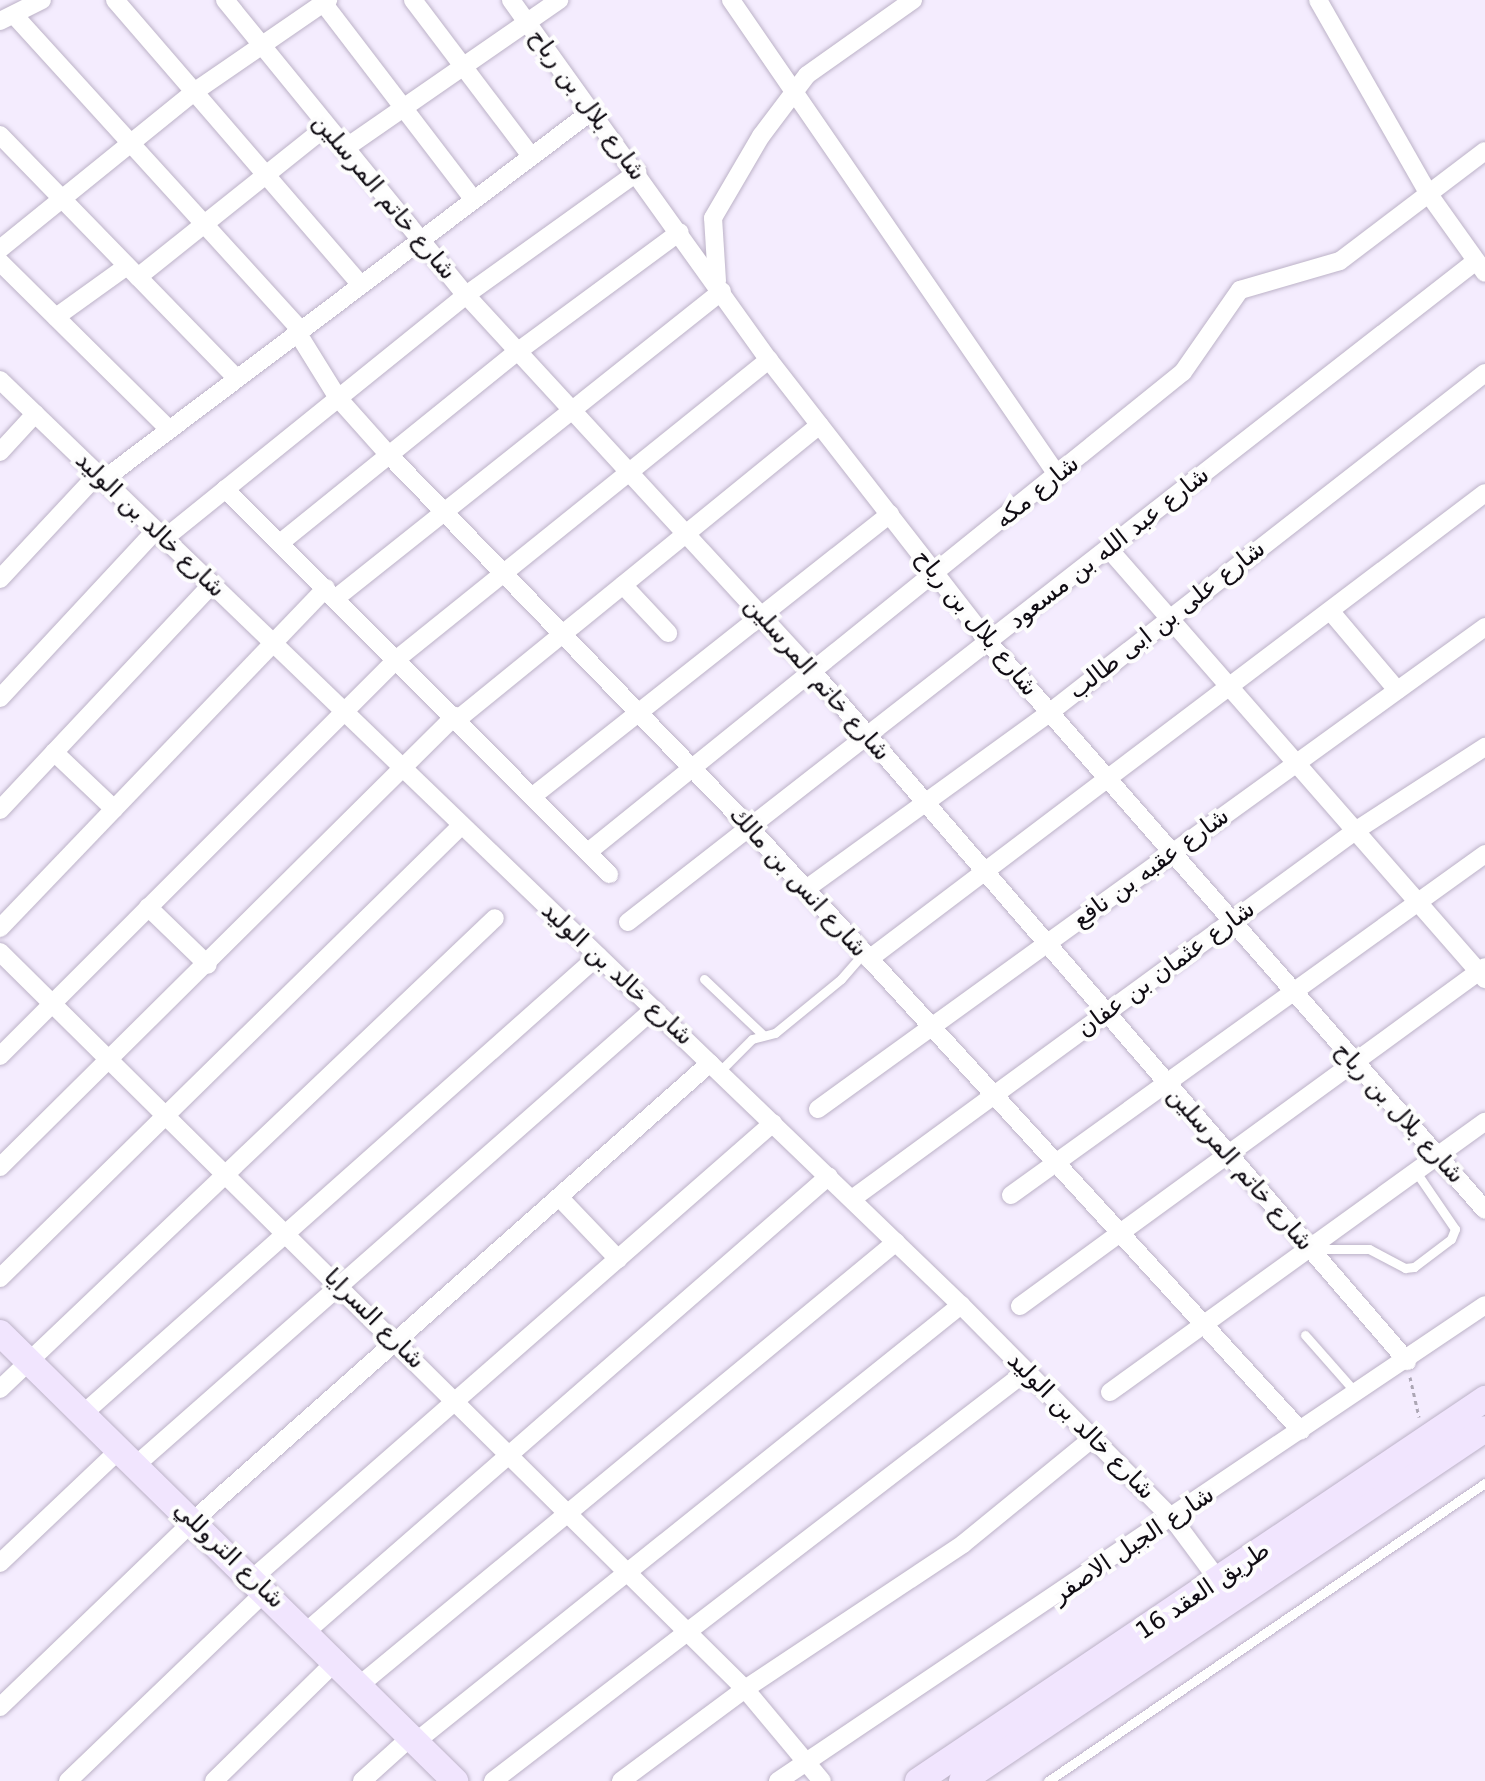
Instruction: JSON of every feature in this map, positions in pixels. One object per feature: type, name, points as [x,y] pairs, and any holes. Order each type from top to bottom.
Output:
[{"type":"street","points":[[7,18],[42,0]]},
{"type":"street","points":[[115,0],[360,284]]},
{"type":"street","name":"شارع خاتم المرسلين","points":[[225,0],[466,295],[631,470],[813,672],[1407,1361]]},
{"type":"street","points":[[413,0],[531,156]]},
{"type":"street","name":"شارع بلال بن رباح","points":[[511,0],[638,172],[769,360],[989,643],[1290,992],[1485,1210]]},
{"type":"street","points":[[344,149],[559,0]]},
{"type":"street","points":[[731,0],[1058,476]]},
{"type":"street","points":[[0,928],[273,644],[331,593],[445,512],[720,288],[713,218],[761,136],[807,75],[913,0]]},
{"type":"street","points":[[1318,0],[1428,193],[1480,267]]},
{"type":"street","points":[[0,249],[129,141],[324,1],[473,199]]},
{"type":"street","name":"شارع انس بن مالك","points":[[7,18],[129,141],[299,330],[338,398],[388,454],[751,829],[1301,1431]]},
{"type":"street","points":[[0,579],[101,477],[592,111]]},
{"type":"street","points":[[56,317],[205,224],[326,127]]},
{"type":"street","points":[[0,135],[236,378]]},
{"type":"street","name":"شارع مكه","points":[[588,852],[1058,476],[1183,372],[1240,290],[1340,261],[1485,151]]},
{"type":"street","points":[[3,689],[160,535],[225,489],[466,295],[638,172]]},
{"type":"street","points":[[280,543],[517,352],[680,232]]},
{"type":"street","points":[[0,262],[169,429]]},
{"type":"street","name":"شارع عبد الله بن مسعود","points":[[628,922],[1108,548],[1480,267]]},
{"type":"street","points":[[0,1056],[398,658],[769,360]]},
{"type":"street","name":"شارع على بن ابى طالب","points":[[806,889],[1049,713],[1485,373]]},
{"type":"street","name":"شارع خالد بن الوليد","points":[[0,380],[341,712],[961,1305],[1173,1519],[1219,1581]]},
{"type":"street","points":[[0,452],[35,414]]},
{"type":"street","points":[[0,1167],[456,718],[820,425]]},
{"type":"street","points":[[225,489],[398,658],[609,874]]},
{"type":"street","points":[[866,956],[1231,689],[1485,493]]},
{"type":"street","points":[[533,796],[890,514]]},
{"type":"street","points":[[1020,1306],[1483,973],[1108,548]]},
{"type":"street","points":[[0,810],[212,584]]},
{"type":"street","points":[[623,585],[668,633]]},
{"type":"street","points":[[1332,613],[1397,690]]},
{"type":"street","name":"شارع عقبه بن نافع","points":[[818,1109],[1485,627]]},
{"type":"street","name":"شارع عثمان بن عفان","points":[[852,1199],[1355,831],[1485,747]]},
{"type":"street","points":[[54,752],[114,809]]},
{"type":"street","points":[[0,1278],[461,826]]},
{"type":"street","points":[[1011,1195],[1416,900],[1485,854]]},
{"type":"street","points":[[148,907],[208,965]]},
{"type":"street","points":[[0,1389],[495,918]]},
{"type":"street","name":"شارع السرايا","points":[[0,952],[288,1232],[626,1574],[745,1689],[809,1761],[822,1781]]},
{"type":"street","points":[[84,1413],[598,956]]},
{"type":"street","points":[[0,1563],[341,1285],[654,1009]]},
{"type":"street","points":[[0,1707],[194,1520],[559,1197],[715,1067]]},
{"type":"street","points":[[1110,1392],[1485,1122]]},
{"type":"street","points":[[68,1781],[260,1585],[455,1401],[773,1123]]},
{"type":"street","points":[[307,1631],[829,1176]]},
{"type":"street","points":[[559,1197],[618,1259]]},
{"type":"street","points":[[361,1684],[896,1242]]},
{"type":"street","points":[[362,1781],[961,1305]]},
{"type":"street","name":"شارع الجبل الاصفر","points":[[778,1781],[1173,1519],[1485,1305]]},
{"type":"street","name":"شارع التروللي","points":[[0,1333],[416,1737],[455,1781]]},
{"type":"street","points":[[493,1781],[1027,1371]]},
{"type":"street","name":"طريق العقد 16","points":[[918,1781],[1485,1399]]},
{"type":"street","name":"طريق العقد 16","points":[[962,1781],[1485,1429]]},
{"type":"street","points":[[621,1781],[745,1689],[963,1544],[1093,1438]]},
{"type":"street","points":[[214,1781],[337,1660]]},
{"type":"lane","points":[[715,1067],[762,1034],[775,1033],[866,956]]},
{"type":"lane","points":[[704,979],[762,1034]]},
{"type":"lane","points":[[1309,1249],[1369,1249],[1405,1268],[1414,1267],[1451,1239],[1455,1229],[1416,1172]]},
{"type":"lane","points":[[1305,1335],[1357,1394]]},
{"type":"lane","points":[[1048,1781],[1485,1483]]},
{"type":"path","points":[[1407,1361],[1424,1440]]}]
